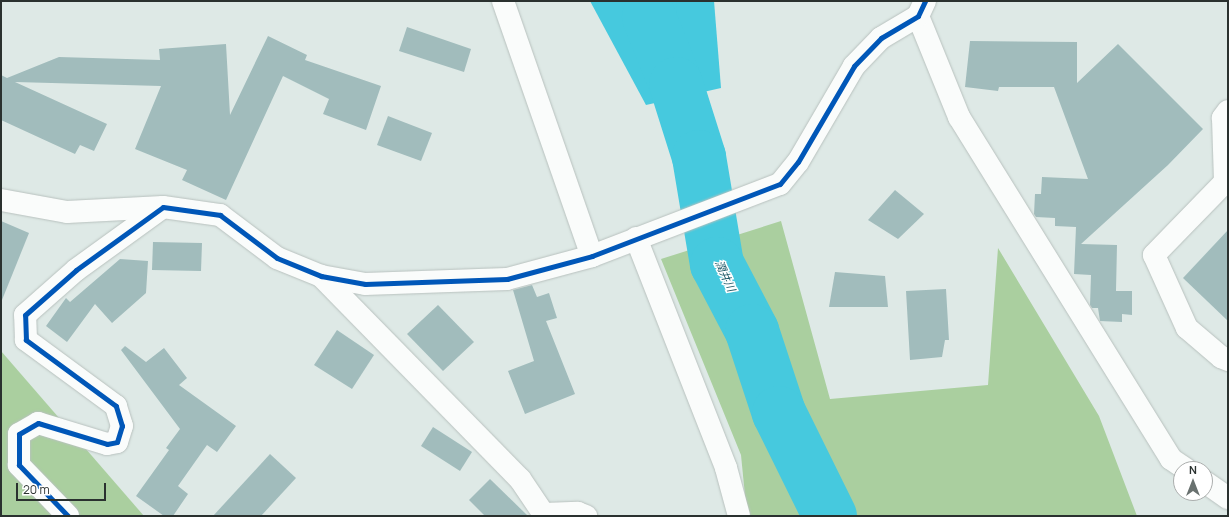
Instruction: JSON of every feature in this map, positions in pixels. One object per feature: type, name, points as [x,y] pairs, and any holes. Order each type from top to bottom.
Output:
[{"type":"street","points":[[503,1],[592,256]]},
{"type":"street","points":[[1,200],[67,212],[163,207],[220,215],[277,258],[321,276],[365,284],[507,279],[592,256],[780,184],[798,162],[854,66],[881,38],[922,8],[959,117],[1176,461]]},
{"type":"street","points":[[1228,111],[1223,118],[1225,182],[1154,255],[1187,328],[1221,357],[1228,360]]},
{"type":"street","points":[[68,516],[19,465],[19,434],[38,423],[107,444],[117,442],[122,426],[116,406],[26,340],[26,315],[76,270],[163,207]]},
{"type":"street","points":[[636,238],[726,468],[739,516]]},
{"type":"street","points":[[321,276],[520,479],[545,515],[578,512],[586,516]]},
{"type":"street","points":[[1213,488],[1228,498]]},
{"type":"green space","points":[[781,221],[830,399],[988,385],[998,248],[1099,416],[1137,516],[747,516],[741,455],[661,259]]},
{"type":"green space","points":[[1,351],[144,516],[1,516]]},
{"type":"water","points":[[590,1],[714,1],[721,88],[646,105]]},
{"type":"building","points":[[407,27],[471,49],[464,72],[399,51]]},
{"type":"building","points":[[268,36],[307,55],[305,60],[381,86],[366,130],[323,114],[329,99],[283,76],[226,200],[182,180],[187,170],[135,149],[161,86],[15,82],[107,124],[94,151],[80,145],[75,154],[1,120],[1,75],[7,78],[59,57],[160,60],[159,49],[226,44],[230,115]]},
{"type":"building","points":[[970,41],[1077,42],[1077,83],[1118,44],[1203,129],[1168,165],[1081,244],[1117,245],[1116,291],[1132,291],[1132,315],[1122,314],[1122,322],[1100,321],[1098,308],[1092,308],[1090,305],[1091,275],[1074,274],[1076,227],[1055,226],[1055,218],[1036,217],[1034,214],[1035,194],[1041,194],[1042,177],[1088,179],[1054,87],[999,87],[998,91],[965,87]]},
{"type":"building","points":[[388,116],[432,133],[421,161],[377,145]]},
{"type":"building","points":[[895,190],[924,214],[898,239],[868,220]]},
{"type":"building","points":[[1,221],[29,233],[2,300],[1,300]]},
{"type":"building","points":[[1228,230],[1228,321],[1183,278]]},
{"type":"building","points":[[153,242],[202,243],[201,271],[152,270]]},
{"type":"building","points":[[120,259],[148,261],[146,293],[112,323],[95,304],[67,342],[46,326],[66,298],[70,302]]},
{"type":"building","points":[[835,272],[885,276],[888,307],[829,307]]},
{"type":"building","points":[[532,285],[537,297],[549,293],[557,318],[546,321],[575,394],[525,414],[508,371],[534,361],[513,290]]},
{"type":"building","points":[[946,289],[949,340],[945,340],[942,357],[910,360],[906,291]]},
{"type":"building","points":[[438,305],[474,342],[443,371],[407,334]]},
{"type":"building","points":[[337,330],[374,355],[352,389],[314,365]]},
{"type":"building","points":[[125,346],[146,362],[164,348],[187,378],[179,385],[236,426],[217,452],[207,445],[178,486],[188,494],[173,516],[164,516],[136,496],[169,450],[166,448],[180,429],[121,350]]},
{"type":"building","points":[[433,427],[472,452],[460,471],[421,446]]},
{"type":"building","points":[[270,454],[296,478],[261,516],[213,516]]},
{"type":"building","points":[[490,479],[528,516],[485,516],[469,500]]},
{"type":"waterway","name":"潤井川","points":[[650,1],[649,17],[676,84],[699,157],[717,264],[752,331],[779,413],[830,516]]},
{"type":"cycle path","points":[[68,516],[19,465],[19,434],[38,423],[107,444],[117,442],[122,426],[116,406],[26,340],[25,315],[76,270],[163,207],[220,215],[277,258],[321,276],[365,284],[507,279],[592,256],[780,184],[798,162],[854,66],[881,38],[918,16],[925,1]]}]
